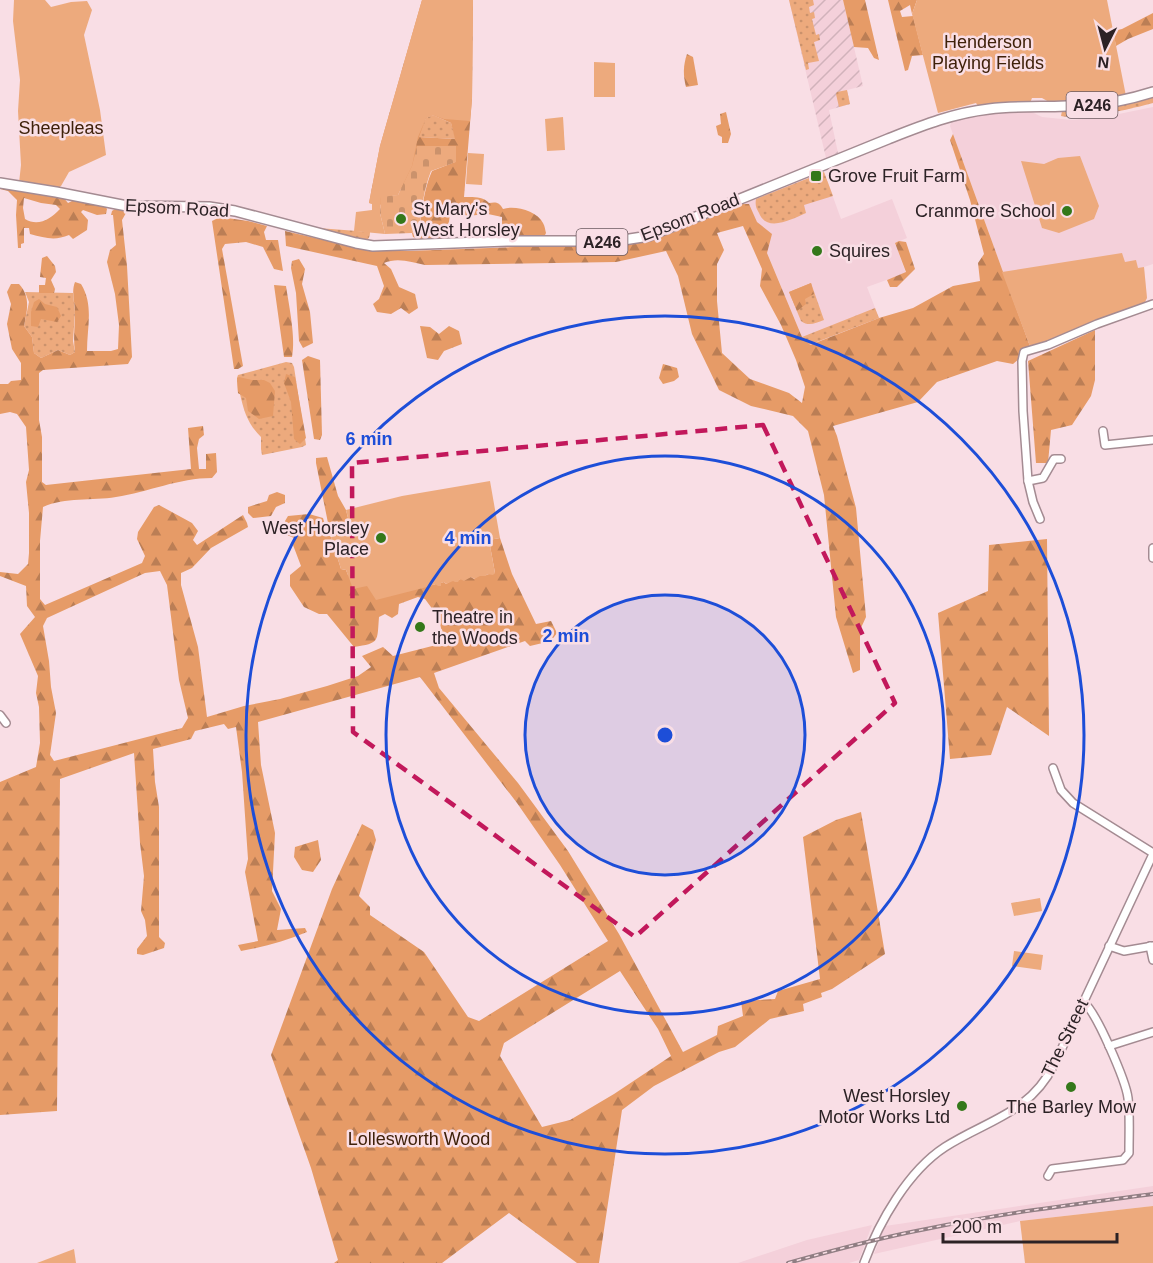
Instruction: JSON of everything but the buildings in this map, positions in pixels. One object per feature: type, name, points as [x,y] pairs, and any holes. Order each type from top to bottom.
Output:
[{"type":"main road","name":"Epsom Road","points":[[0,183],[127,206],[209,207],[235,211],[332,238],[373,246],[507,241],[617,241],[650,236],[922,125],[950,116],[1010,107],[1093,105],[1153,92]]},
{"type":"street","points":[[1041,519],[1033,502],[1028,481],[1023,411],[1022,362],[1024,351],[1048,345],[1153,304]]},
{"type":"street","points":[[1103,431],[1105,445],[1153,440]]},
{"type":"street","points":[[1028,481],[1043,478],[1054,459],[1061,459]]},
{"type":"street","points":[[1153,548],[1153,558]]},
{"type":"street","points":[[0,715],[6,723]]},
{"type":"street","points":[[1053,768],[1061,790],[1073,803],[1153,853]]},
{"type":"street","name":"The Street","points":[[864,1263],[880,1226],[921,1167],[945,1147],[1014,1110],[1042,1086],[1054,1065],[1153,853]]},
{"type":"street","points":[[1109,946],[1124,951],[1152,946],[1153,960]]},
{"type":"street","points":[[1048,1176],[1052,1169],[1119,1161],[1129,1153],[1128,1096],[1109,1046],[1090,1008],[1083,1002]]},
{"type":"street","points":[[1109,1046],[1153,1032]]},
{"type":"highlighted area","points":[[763,425],[895,703],[635,937],[353,732],[352,463]]},
{"type":"shaded area","points":[[789,0],[843,0],[863,86],[847,90],[850,104],[829,110],[838,153],[826,158]]},
{"type":"shaded area","name":"Cranmore School","points":[[1153,107],[1153,264],[1144,267],[1147,298],[1031,349],[950,126],[952,119],[1026,109],[1042,117],[1072,120],[1104,117]]},
{"type":"shaded area","points":[[824,172],[841,219],[892,199],[907,238],[895,243],[906,273],[867,287],[879,318],[809,345],[802,337],[767,253],[743,204]]},
{"type":"shaded area","points":[[1153,1186],[1153,1206],[1020,1221],[874,1254],[885,1226]]},
{"type":"shaded area","points":[[872,1225],[859,1260],[849,1263],[738,1263],[807,1240]]},
{"type":"green space","name":"Sheepleas","points":[[14,0],[45,0],[51,7],[87,1],[92,10],[84,35],[100,110],[106,155],[69,172],[58,188],[19,183],[21,165],[18,111],[20,80],[13,21]]},
{"type":"green space","points":[[422,0],[473,0],[472,99],[464,197],[477,197],[489,203],[497,203],[503,209],[513,208],[531,212],[543,223],[545,235],[509,236],[502,234],[502,217],[488,214],[466,216],[462,210],[463,205],[451,205],[447,239],[424,241],[413,237],[412,233],[420,228],[425,192],[432,171],[455,162],[456,147],[380,205],[369,203],[380,146]],"holes":[[[433,115],[451,123],[455,139],[419,137],[426,118]]]},
{"type":"green space","points":[[422,0],[473,0],[470,121],[444,119],[433,115],[426,118],[418,137],[412,166],[398,195],[381,197],[380,213],[385,234],[354,231],[356,212],[372,210],[372,204],[369,203],[380,146]]},
{"type":"green space","points":[[789,0],[813,0],[814,5],[809,7],[810,13],[814,12],[815,18],[812,19],[816,35],[819,34],[820,40],[814,42],[819,61],[808,63],[809,69],[806,70]]},
{"type":"green space","points":[[843,0],[865,0],[879,60],[874,58],[868,48],[854,47]]},
{"type":"green space","points":[[888,0],[917,0],[912,14],[910,5],[900,11],[902,17],[913,16],[923,55],[912,56],[908,70],[905,71]]},
{"type":"green space","name":"Henderson Playing Fields","points":[[917,0],[1107,0],[1126,96],[1108,100],[1049,102],[1042,98],[1032,98],[1030,103],[978,106],[976,103],[938,113],[912,14]]},
{"type":"green space","points":[[1153,13],[1153,29],[1116,46],[1113,31],[1122,29]]},
{"type":"green space","points":[[687,54],[693,57],[698,85],[686,87],[684,70]]},
{"type":"green space","points":[[594,62],[615,63],[615,97],[594,97]]},
{"type":"green space","points":[[847,90],[850,104],[839,107],[836,94]]},
{"type":"green space","points":[[1153,96],[1153,103],[1120,111],[1071,117],[1061,116],[1062,111]]},
{"type":"green space","points":[[726,112],[731,134],[728,143],[722,143],[722,137],[718,135],[716,126],[721,124],[720,114]]},
{"type":"green space","points":[[433,115],[451,123],[456,139],[418,137],[426,118]]},
{"type":"green space","points":[[563,117],[565,150],[547,151],[545,119]]},
{"type":"green space","points":[[953,134],[1031,349],[1013,364],[997,361],[937,382],[918,402],[833,426],[856,508],[866,617],[860,630],[860,670],[853,673],[836,617],[824,495],[808,431],[793,416],[751,406],[719,390],[692,334],[678,276],[666,251],[616,262],[425,265],[389,261],[384,263],[391,269],[399,287],[415,294],[418,308],[409,314],[401,308],[391,314],[377,312],[373,304],[379,299],[384,286],[377,266],[286,246],[285,231],[367,250],[620,246],[651,241],[743,204],[749,204],[757,222],[772,234],[767,253],[802,337],[810,345],[879,318],[913,308],[953,286],[980,281],[978,263],[984,254],[970,200],[950,140]],"holes":[[[743,226],[762,269],[760,286],[781,325],[805,387],[802,403],[789,393],[750,379],[722,353],[717,301],[717,264],[724,250],[717,233]]]},
{"type":"green space","points":[[417,146],[456,146],[456,162],[431,171],[423,199],[420,228],[412,233],[385,234],[380,213],[381,196],[398,195],[412,166]]},
{"type":"green space","points":[[468,153],[484,154],[482,185],[466,184]]},
{"type":"green space","points":[[1080,156],[1099,206],[1094,219],[1059,233],[1042,228],[1021,161],[1044,164],[1058,158]]},
{"type":"green space","points":[[824,172],[833,196],[804,205],[806,213],[787,221],[774,223],[763,219],[756,208],[756,199]]},
{"type":"green space","points":[[0,187],[62,196],[68,203],[74,200],[105,206],[106,214],[97,215],[83,210],[81,212],[88,220],[87,230],[73,239],[69,235],[54,238],[40,237],[30,234],[29,228],[24,228],[24,243],[21,244],[21,248],[18,248],[17,200],[8,191]],"holes":[[[24,198],[56,205],[60,209],[44,221],[35,222],[25,219]]]},
{"type":"green space","name":"Lollesworth Wood","points":[[122,210],[126,213],[122,220],[132,357],[128,364],[43,370],[39,373],[42,482],[46,485],[191,469],[188,428],[203,426],[204,435],[199,439],[197,448],[199,469],[206,469],[206,454],[216,453],[217,472],[212,478],[188,480],[128,495],[69,500],[43,507],[40,541],[40,599],[45,605],[142,563],[145,556],[137,539],[138,532],[154,507],[159,505],[192,523],[198,531],[193,540],[197,545],[243,515],[248,527],[211,548],[192,568],[181,573],[181,585],[198,647],[207,717],[358,676],[371,667],[362,656],[383,647],[393,656],[444,643],[439,618],[425,599],[418,597],[399,604],[398,614],[392,618],[385,614],[379,617],[376,640],[354,647],[327,614],[319,614],[304,607],[290,586],[290,575],[301,566],[293,545],[294,538],[287,535],[285,521],[288,516],[309,514],[323,518],[341,569],[346,570],[348,575],[367,586],[432,585],[444,582],[446,584],[451,581],[471,577],[474,579],[495,573],[489,540],[500,538],[512,574],[536,624],[551,621],[557,633],[551,641],[530,646],[525,641],[434,673],[439,688],[518,783],[568,851],[619,934],[683,1052],[717,1035],[718,1026],[743,1016],[741,1001],[775,999],[778,991],[820,979],[803,837],[836,820],[861,812],[885,954],[832,989],[821,993],[822,997],[803,1004],[804,1011],[770,1019],[735,1047],[719,1052],[654,1086],[622,1110],[599,1263],[577,1263],[509,1213],[442,1263],[334,1263],[338,1260],[311,1168],[271,1055],[332,889],[362,824],[373,830],[376,840],[359,896],[370,907],[370,915],[424,952],[468,1017],[479,1021],[608,941],[517,803],[420,677],[258,722],[261,765],[275,833],[272,891],[281,909],[277,930],[305,928],[307,932],[274,943],[241,951],[238,945],[258,941],[245,872],[248,859],[242,772],[236,727],[228,729],[224,724],[195,731],[191,739],[153,749],[159,807],[159,937],[165,943],[164,948],[143,955],[137,954],[137,949],[147,936],[141,911],[144,876],[134,753],[60,779],[57,1111],[0,1115],[0,782],[36,767],[40,743],[39,707],[36,693],[38,676],[20,634],[35,617],[27,606],[26,586],[0,576],[0,572],[18,574],[28,564],[29,553],[26,482],[29,470],[26,427],[17,414],[10,412],[0,414],[0,384],[21,380],[21,363],[12,349],[7,324],[11,304],[7,292],[11,284],[19,284],[23,289],[27,299],[24,326],[32,337],[34,353],[41,358],[58,350],[70,355],[75,352],[73,293],[75,282],[81,284],[89,308],[87,351],[118,349],[119,325],[115,294],[107,262],[110,250],[116,245],[112,211]],"holes":[[[160,571],[167,585],[179,680],[188,718],[182,728],[54,761],[50,755],[56,713],[43,626],[47,618],[145,573]],[[620,971],[658,1029],[671,1056],[570,1120],[542,1127],[500,1056],[504,1043]]]},
{"type":"green space","points":[[220,217],[267,226],[264,232],[266,240],[278,240],[283,271],[274,269],[263,247],[246,242],[225,244],[222,249],[243,366],[238,369],[234,369],[212,221]]},
{"type":"green space","points":[[318,228],[370,232],[370,234],[363,241]]},
{"type":"green space","points":[[906,242],[915,269],[897,287],[890,287],[887,280],[906,272],[895,243]]},
{"type":"green space","points":[[1122,253],[1125,262],[1136,260],[1138,268],[1144,267],[1147,298],[1143,306],[1031,349],[1002,272]]},
{"type":"green space","points":[[47,256],[55,266],[56,272],[51,280],[55,289],[54,293],[39,293],[39,285],[45,285],[46,278],[40,277],[42,258]]},
{"type":"green space","points":[[299,259],[305,269],[302,284],[310,312],[313,343],[303,348],[299,341],[296,293],[291,268],[292,261]]},
{"type":"green space","points":[[811,283],[824,320],[809,324],[801,321],[789,292]]},
{"type":"green space","points":[[811,283],[814,294],[805,299],[806,304],[797,311],[789,292]]},
{"type":"green space","points":[[274,285],[286,286],[293,331],[292,357],[284,357]]},
{"type":"green space","points":[[25,292],[73,293],[75,352],[70,355],[58,350],[41,358],[34,353],[32,337],[24,326],[29,302]]},
{"type":"green space","points":[[39,299],[45,304],[57,307],[61,316],[57,322],[41,319],[38,327],[31,326],[31,312],[34,302]]},
{"type":"green space","points":[[875,308],[879,318],[809,345],[802,337]]},
{"type":"green space","points":[[420,326],[430,327],[439,334],[449,326],[459,331],[462,344],[444,351],[438,360],[427,358]]},
{"type":"green space","points":[[1095,330],[1095,380],[1091,396],[1072,425],[1051,430],[1048,463],[1036,463],[1028,361]]},
{"type":"green space","points":[[308,356],[320,360],[322,435],[320,440],[314,439],[302,360]]},
{"type":"green space","points":[[286,362],[292,363],[294,367],[306,445],[262,455],[261,437],[247,417],[238,393],[237,378],[238,375]]},
{"type":"green space","points":[[663,364],[677,368],[679,377],[663,384],[659,378]]},
{"type":"green space","points":[[286,374],[295,377],[306,438],[300,444],[294,439],[291,402],[284,383]]},
{"type":"green space","points":[[237,378],[264,380],[270,383],[275,391],[273,416],[259,419],[248,411],[246,398],[238,393]]},
{"type":"green space","points":[[327,457],[338,496],[348,518],[343,527],[333,530],[329,528],[316,463],[316,458]]},
{"type":"green space","points":[[490,481],[500,538],[489,540],[495,573],[493,575],[487,574],[474,579],[471,577],[464,581],[460,579],[458,582],[453,581],[446,584],[444,582],[441,586],[435,584],[376,600],[367,586],[353,589],[346,570],[341,569],[331,537],[334,536],[333,530],[343,527],[348,518],[346,510],[402,496]]},
{"type":"green space","points":[[277,492],[285,495],[285,503],[276,507],[271,516],[253,518],[248,513],[248,507],[267,501],[269,495]]},
{"type":"green space","points":[[1047,539],[1049,736],[1007,707],[991,755],[950,759],[938,613],[988,591],[989,545]]},
{"type":"green space","points":[[318,840],[321,860],[313,872],[302,870],[294,857],[295,847]]},
{"type":"green space","points":[[1040,898],[1042,911],[1014,916],[1011,903]]},
{"type":"green space","points":[[1014,951],[1043,955],[1041,970],[1012,966]]},
{"type":"green space","points":[[1153,1206],[1153,1263],[1025,1263],[1020,1221]]},
{"type":"green space","points":[[74,1249],[76,1263],[37,1263]]},
{"type":"railway","points":[[788,1263],[874,1240],[954,1223],[1153,1194]]},
{"type":"place","name":"Grove Fruit Farm","points":[[816,176]]},
{"type":"place","name":"Cranmore School","points":[[1067,211]]},
{"type":"place","name":"St Mary's West Horsley","points":[[401,219]]},
{"type":"place","name":"Squires","points":[[817,251]]},
{"type":"place","name":"West Horsley Place","points":[[381,538]]},
{"type":"place","name":"Theatre in the Woods","points":[[420,627]]},
{"type":"place","name":"The Barley Mow","points":[[1071,1087]]},
{"type":"place","name":"West Horsley Motor Works Ltd","points":[[962,1106]]}]
